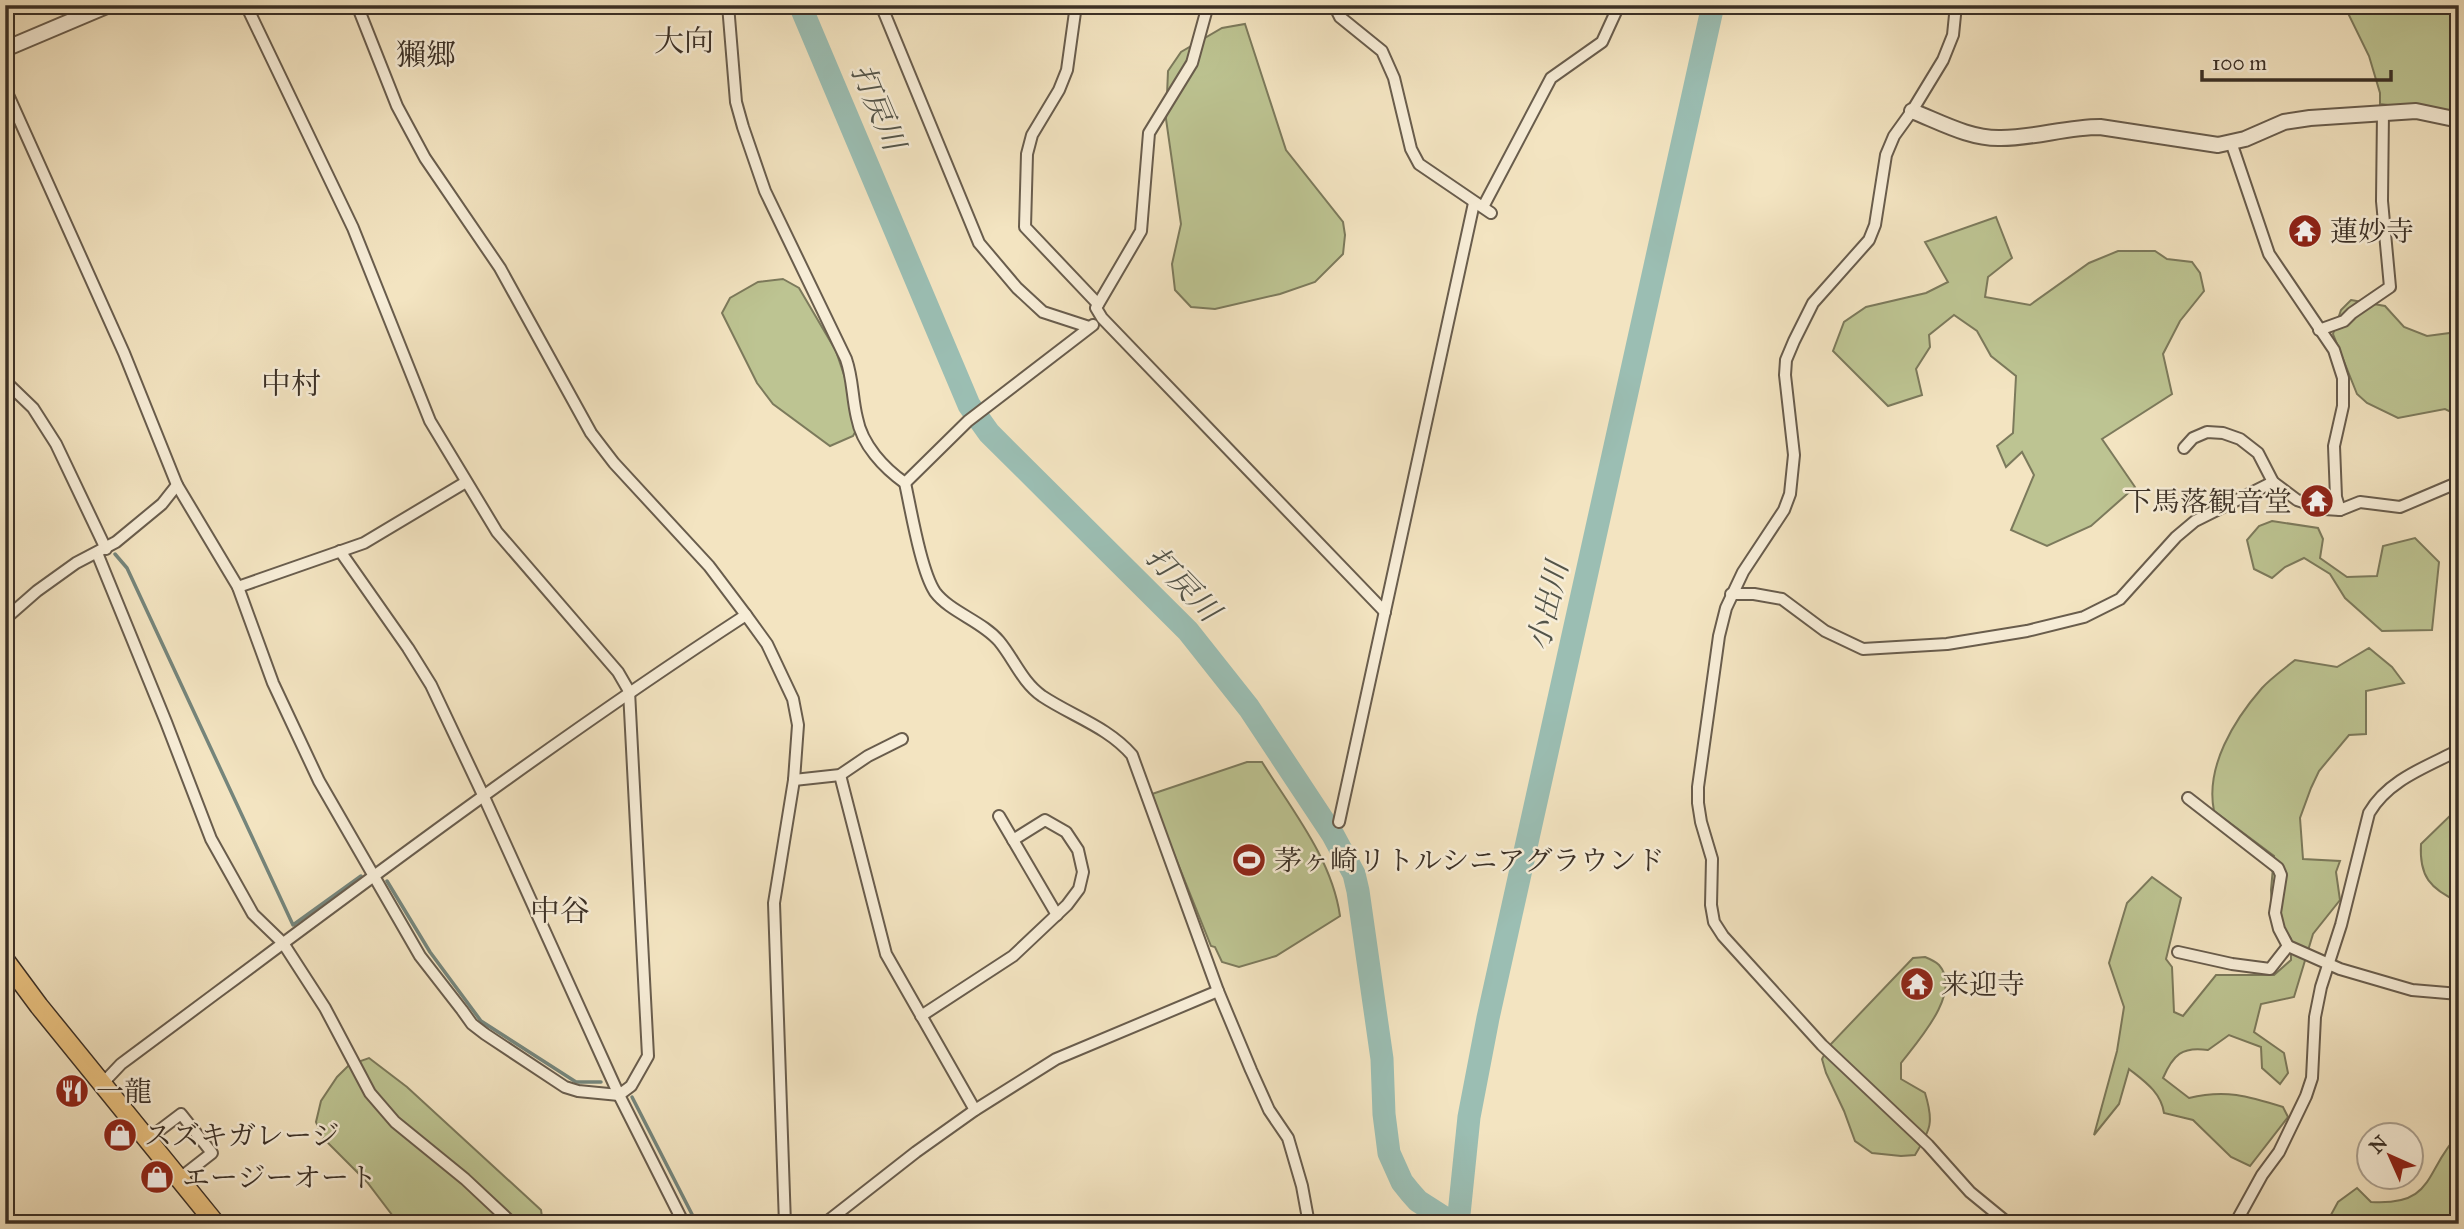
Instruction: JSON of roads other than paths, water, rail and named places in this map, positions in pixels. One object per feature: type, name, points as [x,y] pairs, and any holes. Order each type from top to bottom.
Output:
[{"type":"main road","points":[[5,960],[39,1006],[216,1224]]},
{"type":"street","points":[[5,49],[109,5]]},
{"type":"street","points":[[5,88],[124,353],[177,485],[238,587],[273,683],[319,781],[420,956],[472,1024],[565,1087],[619,1095],[631,1086],[648,1056],[629,691],[618,672],[497,532],[430,421],[353,228],[246,5]]},
{"type":"street","points":[[357,5],[397,106],[425,158],[500,268],[591,433],[614,463],[709,566],[767,644],[793,699],[798,724],[793,780],[774,903],[785,1224]]},
{"type":"street","points":[[728,5],[736,102],[765,191],[846,359],[853,378],[857,420],[863,435],[887,470],[905,483],[917,540],[935,592],[990,631],[1027,681],[1041,695],[1111,736],[1132,755],[1218,991],[1269,1110],[1288,1138],[1302,1186],[1309,1224]]},
{"type":"street","points":[[881,5],[979,243],[1017,288],[1043,312],[1089,327]]},
{"type":"street","points":[[1076,5],[1067,70],[1059,90],[1032,135],[1027,154],[1025,227],[1098,304]]},
{"type":"street","points":[[1208,5],[1192,63],[1149,134],[1141,231],[1096,308],[1102,318],[1385,612]]},
{"type":"street","points":[[1334,5],[1340,17],[1382,51],[1394,78],[1411,149],[1419,164],[1483,208]]},
{"type":"street","points":[[1339,822],[1385,612],[1483,208],[1551,78],[1602,42],[1619,5]]},
{"type":"street","points":[[1956,5],[1953,35],[1943,60],[1894,136],[1886,155],[1875,225],[1869,240],[1814,303],[1786,360],[1785,375],[1794,455],[1790,494],[1784,510],[1731,594],[1719,636],[1698,803],[1712,859],[1711,905],[1714,922],[1723,936],[1822,1045],[1928,1145],[1970,1192],[2009,1224]]},
{"type":"street","points":[[1912,111],[1969,134],[2000,138],[2100,127],[2218,145],[2245,139],[2284,122],[2416,111],[2459,120]]},
{"type":"street","points":[[2319,330],[2344,321],[2390,287],[2382,201],[2383,112]]},
{"type":"street","points":[[2231,142],[2269,254],[2334,350],[2343,378],[2343,406],[2334,446],[2335,485],[2340,510]]},
{"type":"street","points":[[905,483],[968,421],[1102,318]]},
{"type":"street","points":[[5,381],[33,408],[56,444],[102,551],[211,839],[253,914],[283,943],[325,1008],[370,1093],[395,1122],[466,1179],[513,1224]]},
{"type":"street","points":[[2184,448],[2193,438],[2207,432],[2223,433],[2240,439],[2259,453],[2273,482],[2297,500],[2324,509],[2340,510],[2360,502],[2399,507],[2459,482]]},
{"type":"street","points":[[238,587],[364,543],[466,482]]},
{"type":"street","points":[[1731,594],[1754,594],[1782,600],[1825,631],[1863,649],[1947,644],[2026,631],[2084,617],[2120,600],[2176,537],[2195,521],[2273,482]]},
{"type":"street","points":[[5,620],[37,591],[76,563],[102,551],[162,504],[177,485]]},
{"type":"street","points":[[340,551],[431,685],[619,1095],[684,1224]]},
{"type":"street","points":[[103,1083],[121,1064],[373,875],[629,691],[746,615]]},
{"type":"street","points":[[793,780],[840,775],[868,756],[902,739]]},
{"type":"street","points":[[2235,1224],[2262,1175],[2279,1152],[2312,1078],[2315,1017],[2369,813],[2378,799],[2394,784],[2459,750]]},
{"type":"street","points":[[840,775],[886,954],[975,1110]]},
{"type":"street","points":[[2188,798],[2278,867],[2281,875],[2275,913],[2279,929],[2288,946],[2340,970],[2412,990],[2459,994]]},
{"type":"street","points":[[999,816],[1056,915]]},
{"type":"street","points":[[921,1016],[1013,956],[1056,915],[1079,888],[1083,872],[1078,850],[1066,832],[1045,820],[1013,840]]},
{"type":"street","points":[[2178,952],[2270,969],[2288,946]]},
{"type":"street","points":[[827,1221],[975,1110],[1056,1059],[1218,991]]},
{"type":"street","points":[[148,1139],[181,1114],[212,1153],[180,1178]]},
{"type":"street","points":[[827,1221],[842,1224]]},
{"type":"waterway","name":"打戻川","points":[[800,5],[969,405],[989,433],[1188,631],[1249,708],[1333,835],[1354,874],[1382,1059],[1389,1153],[1402,1182],[1418,1201],[1454,1224]]},
{"type":"waterway","name":"小出川","points":[[1458,1224],[1469,1117],[1488,1018],[1713,5]]},
{"type":"waterway","points":[[115,554],[127,568],[293,925],[361,876]]},
{"type":"waterway","points":[[387,881],[430,952],[481,1021],[576,1082],[601,1082]]},
{"type":"waterway","points":[[632,1097],[697,1224]]},
{"type":"place","name":"蓮妙寺","points":[[2305,231]]},
{"type":"place","name":"下馬落観音堂","points":[[2317,501]]},
{"type":"place","name":"茅ヶ崎リトルシニアグラウンド","points":[[1249,860]]},
{"type":"place","name":"来迎寺","points":[[1917,984]]},
{"type":"place","name":"一龍","points":[[72,1091]]},
{"type":"place","name":"スズキガレージ","points":[[120,1135]]},
{"type":"place","name":"エージーオート","points":[[157,1177]]},
{"type":"district","name":"大向","points":[[684,41]]},
{"type":"district","name":"獺郷","points":[[426,55]]},
{"type":"district","name":"中村","points":[[291,384]]},
{"type":"district","name":"中谷","points":[[560,911]]}]
